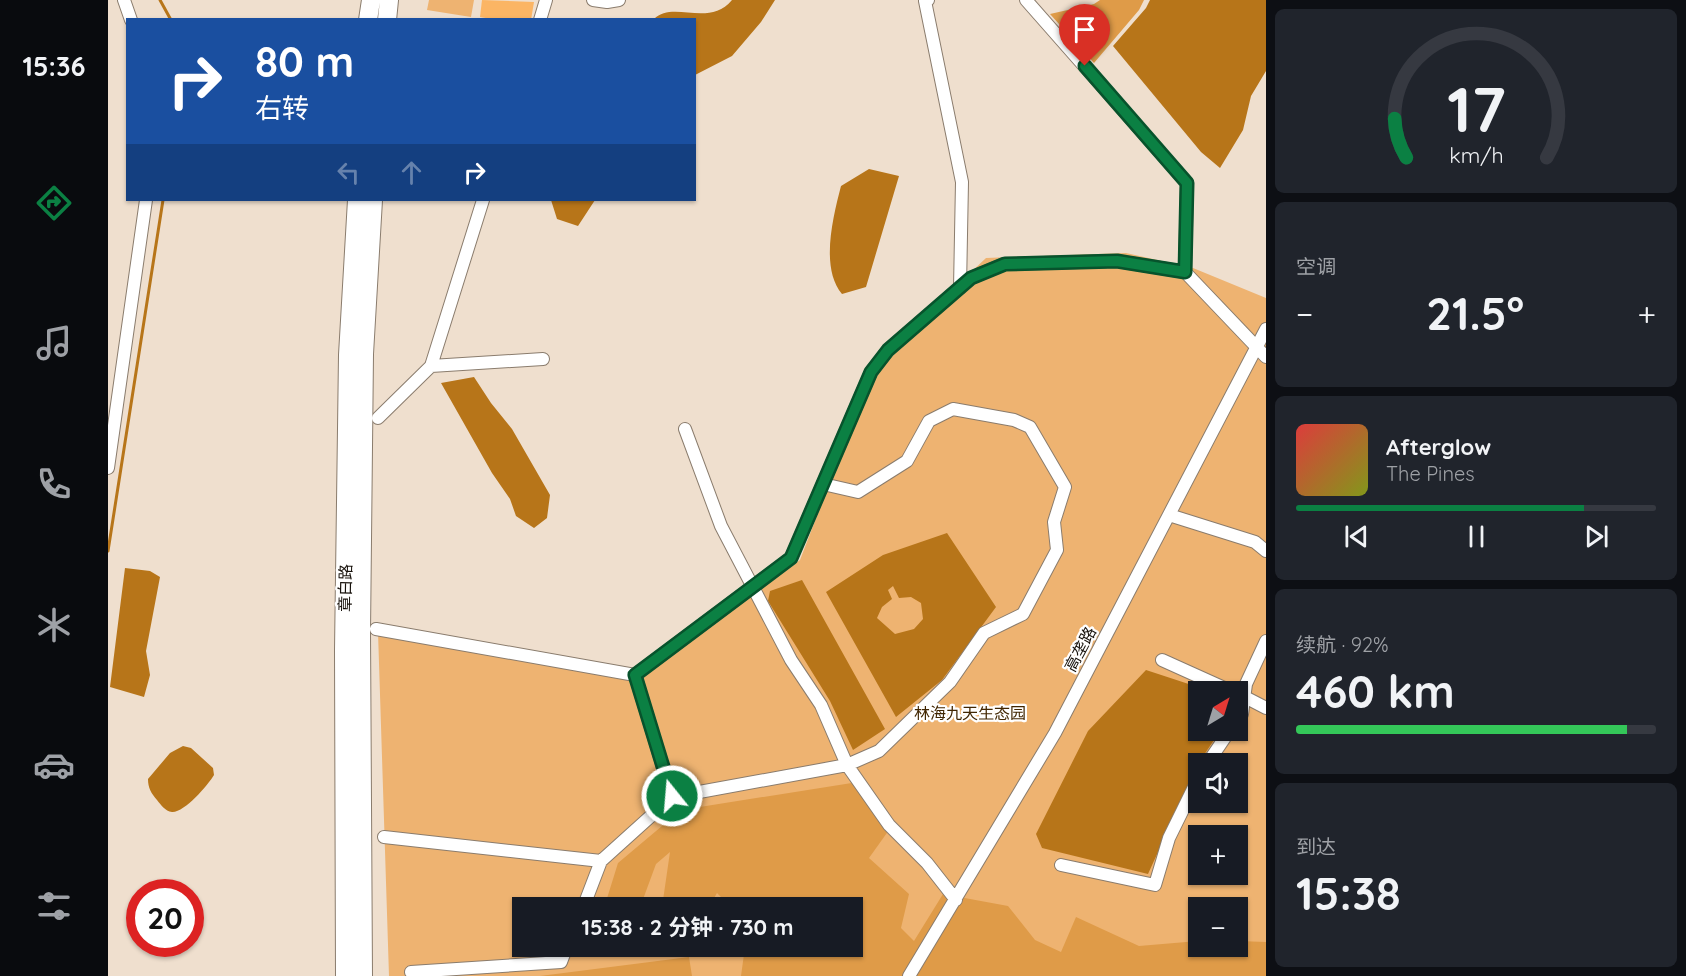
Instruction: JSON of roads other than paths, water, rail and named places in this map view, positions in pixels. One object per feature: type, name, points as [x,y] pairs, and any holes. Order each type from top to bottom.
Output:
[{"type":"highway","points":[[368,18],[371,0]]},
{"type":"highway","points":[[387,18],[389,0]]},
{"type":"highway","name":"章白路","points":[[345,976],[344,638],[348,355],[357,201]]},
{"type":"highway","name":"章白路","points":[[363,976],[364,354],[373,201]]},
{"type":"street","points":[[124,0],[130,18]]},
{"type":"street","points":[[541,18],[546,0]]},
{"type":"street","points":[[593,0],[607,2],[619,0]]},
{"type":"street","points":[[928,0],[925,1],[962,182],[960,288]]},
{"type":"street","points":[[1026,0],[1187,183],[1185,272]]},
{"type":"street","points":[[108,468],[146,201]]},
{"type":"street","points":[[378,417],[431,366],[483,201]]},
{"type":"street","points":[[376,630],[635,675],[791,558],[871,372],[888,350],[971,278],[1005,264],[1117,261],[1185,272],[1266,357]]},
{"type":"street","name":"高垄路","points":[[909,976],[1055,733],[1266,329]]},
{"type":"street","points":[[431,366],[543,359]]},
{"type":"street","points":[[587,897],[601,861],[672,796],[847,765],[879,751],[950,682],[984,633],[1023,614],[1057,550],[1054,522],[1065,487],[1030,427],[1014,420],[953,409],[929,422],[907,461],[858,492],[823,484]]},
{"type":"street","points":[[685,429],[721,526],[791,660],[821,705],[847,765],[889,825],[927,863],[956,900]]},
{"type":"street","points":[[1169,515],[1255,542],[1266,551]]},
{"type":"street","points":[[1247,681],[1266,641]]},
{"type":"street","points":[[1162,660],[1209,681]]},
{"type":"street","points":[[635,675],[672,796]]},
{"type":"street","points":[[1248,699],[1266,708]]},
{"type":"street","points":[[1061,865],[1155,885],[1168,838],[1188,799]]},
{"type":"street","points":[[384,837],[601,861]]},
{"type":"street","points":[[411,972],[561,962],[563,957]]},
{"type":"waterway","points":[[160,0],[170,18]]},
{"type":"waterway","points":[[108,551],[163,201]]},
{"type":"park label","name":"林海九天生态园","points":[[970,713]]}]
